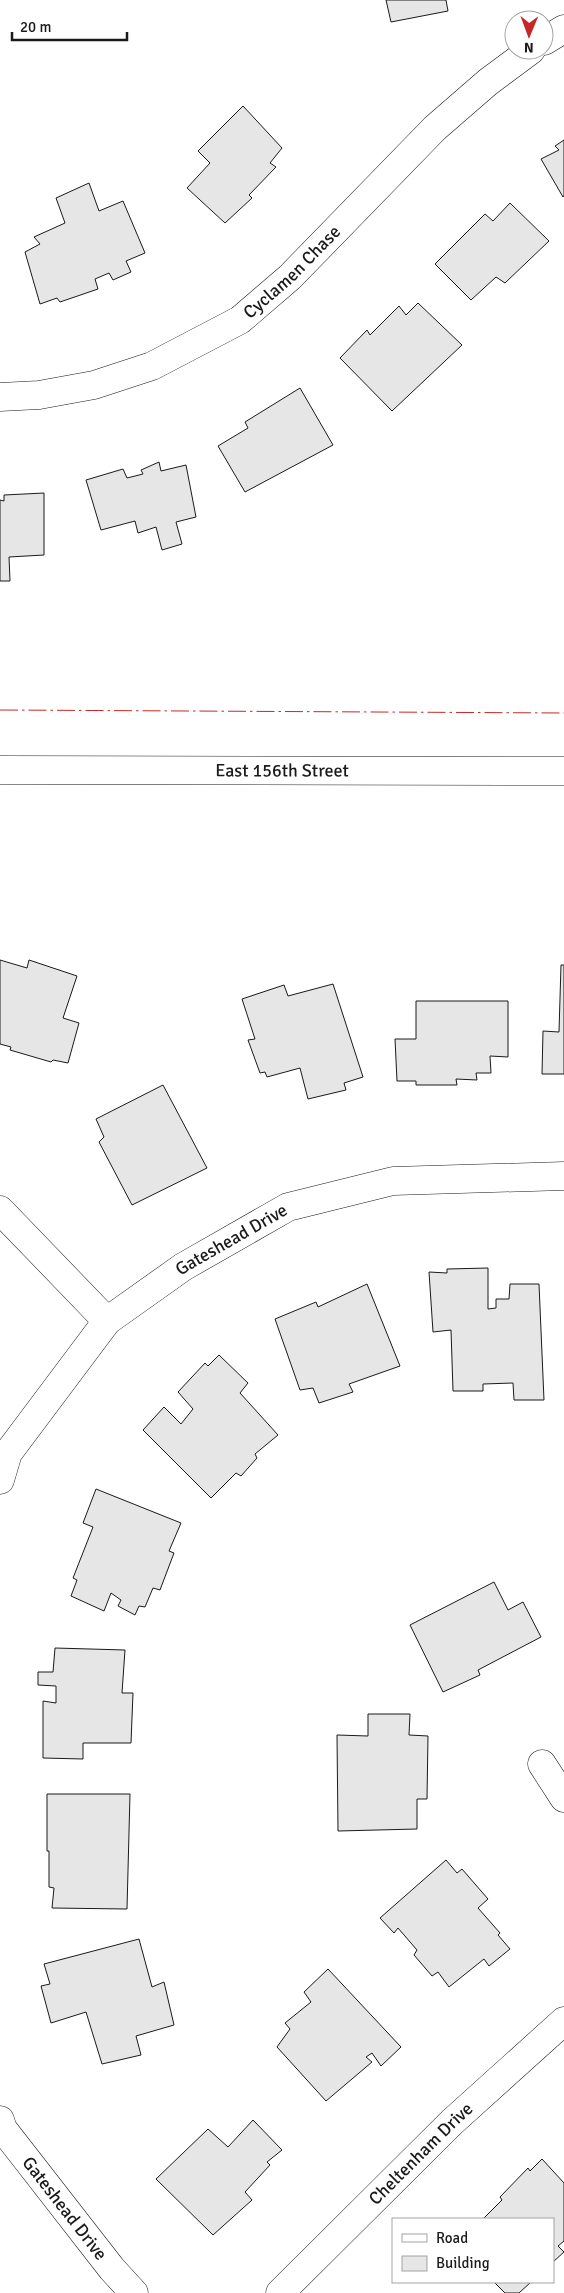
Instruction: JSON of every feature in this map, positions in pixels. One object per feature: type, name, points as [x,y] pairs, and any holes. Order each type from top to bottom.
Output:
[{"type":"street","name":"Cyclamen Chase","points":[[0,396],[39,395],[110,379],[152,366],[240,320],[290,277],[435,128],[488,82],[518,60]]},
{"type":"street","name":"East 156th Street","points":[[0,770],[564,771]]},
{"type":"street","name":"Gateshead Drive","points":[[0,1480],[8,1453],[107,1321],[183,1267],[288,1207],[393,1181],[564,1176]]},
{"type":"street","points":[[0,1210],[107,1321]]},
{"type":"street","points":[[542,1764],[564,1798]]},
{"type":"street","name":"Cheltenham Drive","points":[[280,2293],[452,2122],[564,2021]]},
{"type":"street","name":"Gateshead Drive","points":[[0,2120],[3,2129],[112,2269],[134,2293]]},
{"type":"building","points":[[386,0],[446,0],[448,11],[391,22]]},
{"type":"building","points":[[243,106],[282,148],[270,163],[276,167],[249,195],[252,198],[225,223],[187,188],[210,163],[198,151]]},
{"type":"building","points":[[564,140],[563,197],[541,159],[559,150],[555,146]]},
{"type":"building","points":[[89,183],[99,211],[123,201],[145,253],[126,261],[131,272],[113,280],[109,273],[95,279],[98,289],[60,302],[57,298],[40,304],[25,252],[40,244],[34,237],[65,223],[56,198]]},
{"type":"building","points":[[510,203],[549,241],[505,283],[496,277],[471,300],[435,264],[485,214],[493,221]]},
{"type":"building","points":[[418,303],[462,345],[392,411],[340,358],[367,330],[370,335],[399,306],[406,315]]},
{"type":"building","points":[[300,388],[333,445],[245,492],[218,446],[248,428],[245,422]]},
{"type":"building","points":[[159,462],[161,471],[186,465],[196,517],[176,522],[182,544],[162,550],[156,527],[138,533],[135,521],[101,530],[86,480],[123,469],[127,478],[143,474],[141,470]]},
{"type":"building","points":[[44,493],[44,555],[9,557],[10,581],[0,581],[0,500],[4,501],[4,495]]},
{"type":"building","points":[[0,960],[27,968],[29,960],[77,976],[63,1018],[79,1023],[68,1063],[53,1060],[51,1062],[10,1050],[11,1047],[0,1044]]},
{"type":"building","points":[[561,965],[564,965],[564,1074],[542,1074],[543,1031],[559,1032]]},
{"type":"building","points":[[333,984],[363,1077],[344,1083],[346,1090],[308,1099],[300,1068],[267,1077],[265,1072],[260,1073],[248,1040],[255,1039],[242,999],[284,985],[288,996]]},
{"type":"building","points":[[416,1001],[508,1001],[508,1057],[490,1056],[491,1073],[476,1073],[477,1080],[456,1079],[457,1085],[416,1085],[416,1081],[397,1081],[395,1039],[416,1039]]},
{"type":"building","points":[[163,1085],[207,1168],[132,1205],[99,1142],[104,1137],[96,1119]]},
{"type":"building","points":[[488,1268],[488,1309],[496,1308],[496,1299],[509,1299],[510,1284],[539,1284],[544,1400],[514,1400],[513,1383],[483,1384],[483,1391],[453,1391],[451,1330],[433,1332],[429,1272],[447,1273],[447,1269]]},
{"type":"building","points":[[367,1284],[400,1366],[349,1384],[353,1392],[319,1403],[313,1388],[300,1390],[275,1319],[316,1302],[318,1307]]},
{"type":"building","points":[[219,1355],[248,1383],[240,1393],[278,1435],[255,1454],[257,1458],[241,1476],[236,1473],[211,1498],[143,1430],[164,1407],[181,1424],[193,1409],[178,1392],[205,1363],[208,1366]]},
{"type":"building","points":[[96,1489],[181,1523],[169,1551],[174,1553],[160,1590],[153,1588],[145,1607],[139,1606],[135,1615],[118,1606],[121,1600],[111,1593],[104,1611],[71,1596],[77,1580],[73,1578],[93,1527],[83,1523]]},
{"type":"building","points":[[494,1582],[508,1610],[523,1602],[541,1637],[478,1670],[480,1675],[443,1692],[410,1625]]},
{"type":"building","points":[[55,1648],[125,1650],[122,1693],[133,1693],[131,1743],[83,1743],[83,1759],[43,1758],[43,1701],[56,1703],[56,1686],[38,1685],[38,1672],[53,1672]]},
{"type":"building","points":[[368,1714],[410,1714],[409,1735],[428,1736],[427,1799],[417,1799],[417,1829],[338,1831],[337,1735],[368,1736]]},
{"type":"building","points":[[47,1794],[130,1794],[127,1909],[52,1908],[54,1888],[49,1887]]},
{"type":"building","points":[[446,1860],[457,1873],[462,1869],[488,1899],[478,1908],[500,1933],[498,1935],[510,1949],[489,1966],[484,1959],[449,1987],[438,1972],[432,1976],[414,1955],[417,1950],[398,1928],[394,1933],[380,1918]]},
{"type":"building","points":[[139,1939],[152,1987],[164,1982],[174,2025],[136,2036],[141,2055],[102,2064],[86,2012],[51,2023],[41,1986],[50,1984],[44,1964]]},
{"type":"building","points":[[328,1969],[401,2047],[381,2066],[372,2053],[366,2057],[372,2062],[326,2101],[277,2047],[290,2029],[285,2023],[311,2002],[304,1992]]},
{"type":"building","points":[[253,2120],[282,2150],[267,2162],[270,2165],[245,2192],[252,2200],[213,2235],[156,2179],[208,2129],[228,2147]]},
{"type":"building","points":[[542,2159],[564,2183],[564,2241],[558,2246],[564,2252],[554,2261],[554,2218],[484,2218],[502,2200],[500,2197],[528,2168],[530,2171]]},
{"type":"building","points":[[495,2283],[530,2283],[519,2293],[505,2293]]},
{"type":"power","points":[[0,710],[564,713]]}]
